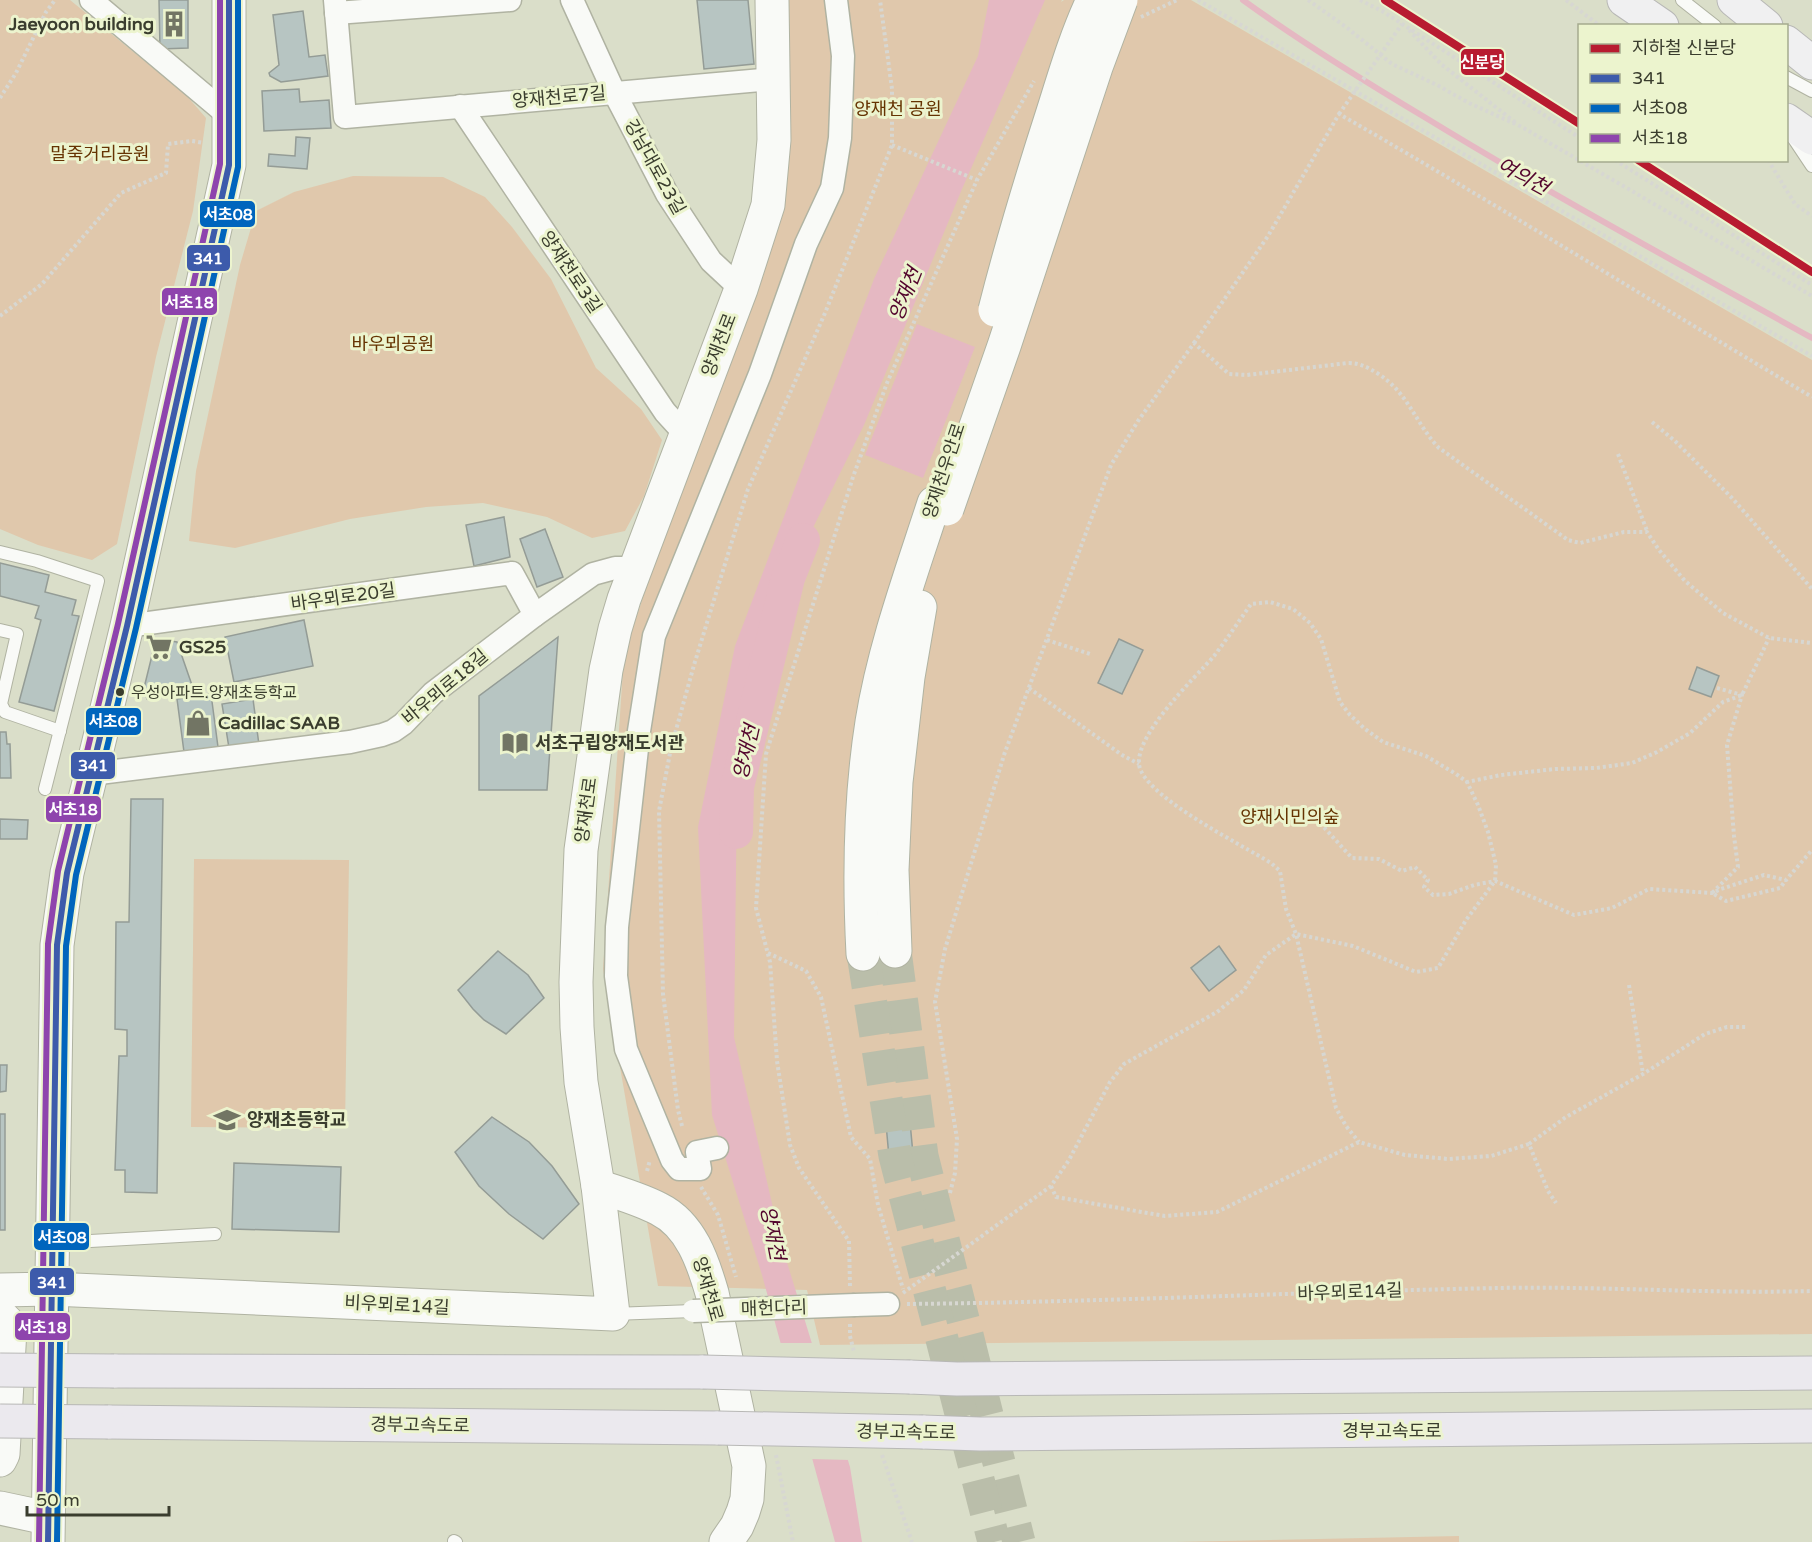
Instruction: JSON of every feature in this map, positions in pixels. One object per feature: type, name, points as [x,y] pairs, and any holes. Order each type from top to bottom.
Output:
[{"type":"highway","points":[[0,1370],[703,1372],[957,1379],[1812,1373]]},
{"type":"highway","name":"경부고속도로","points":[[0,1421],[718,1428],[992,1434],[1812,1426]]},
{"type":"main road","points":[[1624,0],[1660,24]]},
{"type":"main road","points":[[1788,44],[1812,63]]},
{"type":"main road","points":[[1788,121],[1812,138]]},
{"type":"street","points":[[0,1508],[47,1530],[57,945],[67,873],[127,626],[229,165],[229,0]]},
{"type":"street","points":[[336,6],[510,0]]},
{"type":"street","name":"강남대로23길","points":[[572,0],[614,92],[667,194],[711,261],[741,289]]},
{"type":"street","name":"양재천로","points":[[726,1542],[737,1526],[747,1499],[749,1466],[712,1293],[705,1267],[697,1250],[675,1220],[660,1209],[598,1186],[581,1082],[576,982],[581,850],[606,670],[615,629],[741,289],[768,205],[774,140],[772,0]]},
{"type":"street","points":[[717,1148],[697,1152],[700,1169],[679,1168],[672,1160],[626,1049],[616,976],[617,927],[639,731],[654,636],[760,374],[806,244],[832,188],[840,138],[843,56],[836,0]]},
{"type":"street","name":"양재천우안로","points":[[895,951],[892,870],[896,782],[908,677],[940,506],[1008,258],[1069,61],[1093,0]]},
{"type":"street","name":"양재천우안로","points":[[863,954],[861,857],[866,780],[872,721],[886,657],[940,506],[1004,346],[1096,67],[1121,0]]},
{"type":"street","points":[[96,2],[229,132]]},
{"type":"street","name":"양재천로7길","points":[[336,6],[345,117],[773,79]]},
{"type":"street","name":"양재천로3길","points":[[459,106],[665,412],[686,435]]},
{"type":"street","name":"바우뫼로18길","points":[[91,774],[350,742],[393,731],[403,724],[433,693],[593,574],[615,568],[635,570]]},
{"type":"street","name":"바우뫼로20길","points":[[127,626],[512,573],[535,615]]},
{"type":"street","points":[[598,1186],[613,1314]]},
{"type":"street","name":"비우뫼로14길","points":[[0,1290],[52,1289],[613,1314]]},
{"type":"street","name":"매헌다리","points":[[693,1311],[855,1305],[896,1298]]},
{"type":"street","points":[[0,1316],[7,1322],[10,1329],[3,1454],[0,1460]]},
{"type":"lane","points":[[1640,0],[1661,24]]},
{"type":"lane","points":[[1682,0],[1712,24]]},
{"type":"lane","points":[[1788,78],[1812,91]]},
{"type":"lane","points":[[1788,131],[1812,166]]},
{"type":"lane","points":[[0,552],[37,561],[98,581],[45,789]]},
{"type":"lane","points":[[0,630],[17,634],[1,704],[5,712],[60,731]]},
{"type":"lane","points":[[53,1244],[215,1234]]},
{"type":"lane","points":[[613,1314],[693,1311]]},
{"type":"path","points":[[0,98],[16,73],[46,12],[55,0]]},
{"type":"path","points":[[683,1130],[678,1110],[663,994],[659,811],[670,748],[748,489],[825,313],[892,145],[892,89],[880,0]]},
{"type":"path","points":[[1198,0],[1812,356]]},
{"type":"path","points":[[1308,0],[1392,64],[1522,127],[1578,160]]},
{"type":"path","points":[[1360,0],[1382,11],[1578,137]]},
{"type":"path","points":[[1566,0],[1597,24]]},
{"type":"path","points":[[1402,24],[1441,64],[1522,127]]},
{"type":"path","points":[[950,1194],[955,1173],[957,1139],[935,1002],[945,949],[1004,754],[1067,588],[1077,554],[1112,465],[1138,422],[1268,236],[1339,114],[1402,24]]},
{"type":"path","points":[[1339,114],[1440,172],[1812,397]]},
{"type":"path","points":[[0,316],[42,284],[121,194],[166,173],[168,144],[229,132]]},
{"type":"path","points":[[892,145],[977,180]]},
{"type":"path","points":[[1582,162],[1812,296]]},
{"type":"path","points":[[1618,162],[1812,285]]},
{"type":"path","points":[[1769,162],[1795,204],[1812,216]]},
{"type":"path","points":[[1194,343],[1229,374],[1247,375],[1360,363],[1388,380],[1403,395],[1430,439],[1439,448],[1568,540],[1580,543],[1624,532],[1647,532]]},
{"type":"path","points":[[1652,422],[1675,441],[1732,498],[1812,589]]},
{"type":"path","points":[[1618,454],[1647,532],[1685,581],[1723,613],[1769,638],[1812,643]]},
{"type":"path","points":[[767,953],[806,970],[822,997],[851,1137],[870,1159],[896,1298],[1051,1186],[1069,1160],[1110,1082],[1124,1064],[1217,1012],[1244,990],[1266,956],[1296,934],[1353,946],[1416,972],[1438,968],[1466,920],[1495,881],[1496,865],[1479,805],[1467,782],[1456,774],[1426,756],[1383,742],[1350,715],[1340,702],[1321,639],[1310,622],[1293,609],[1270,602],[1251,604],[1215,654],[1167,708],[1149,734],[1140,754],[1139,764],[1146,779],[1161,794],[1189,815],[1271,863],[1280,872],[1286,909],[1296,934],[1336,1108],[1346,1126],[1359,1142],[1405,1155],[1448,1159],[1491,1156],[1528,1144],[1566,1117],[1643,1074],[1705,1034],[1727,1027],[1746,1027]]},
{"type":"path","points":[[1712,894],[1738,867],[1726,745],[1742,695],[1769,638]]},
{"type":"path","points":[[1047,640],[1090,654]]},
{"type":"path","points":[[1029,688],[1122,755],[1139,764]]},
{"type":"path","points":[[1717,688],[1742,695]]},
{"type":"path","points":[[1467,782],[1512,774],[1555,769],[1596,768],[1632,762],[1658,752],[1690,733],[1723,702],[1742,695]]},
{"type":"path","points":[[1320,823],[1352,858],[1380,859],[1402,871],[1414,867],[1428,880],[1424,886],[1433,895],[1449,894],[1474,885],[1495,881],[1574,915],[1612,908],[1649,889],[1712,894],[1726,901],[1780,888],[1812,850]]},
{"type":"path","points":[[1712,894],[1721,888],[1764,874],[1786,880]]},
{"type":"path","points":[[1629,984],[1643,1074]]},
{"type":"path","points":[[1051,1186],[1056,1197],[1165,1216],[1217,1212],[1359,1142]]},
{"type":"path","points":[[1528,1144],[1548,1191],[1556,1203]]},
{"type":"path","points":[[692,1169],[693,1175],[718,1215],[738,1286]]},
{"type":"path","name":"바우뫼로14길","points":[[896,1298],[1020,1303],[1491,1288],[1812,1291]]},
{"type":"path","points":[[773,1445],[793,1542]]},
{"type":"green space","name":"말죽거리공원","points":[[0,0],[70,0],[186,95],[206,118],[193,211],[156,357],[117,544],[92,560],[38,545],[0,529]]},
{"type":"green space","name":"양재시민의숲","points":[[789,0],[1062,0],[1061,2],[1064,0],[1191,0],[1812,360],[1812,1334],[820,1345],[807,1290],[658,1286],[603,969],[624,655],[790,151]]},
{"type":"green space","name":"바우뫼공원","points":[[353,176],[443,177],[485,197],[512,227],[551,279],[596,368],[641,409],[662,440],[644,496],[625,531],[592,538],[547,517],[483,503],[426,507],[350,519],[235,548],[189,541],[196,471],[240,265],[256,211],[294,192]]},
{"type":"green space","points":[[194,859],[349,860],[345,1128],[191,1127]]},
{"type":"green space","points":[[1459,1536],[1459,1542],[1175,1542]]},
{"type":"water","points":[[989,0],[1045,0],[962,189],[864,425],[788,578],[737,787],[734,1037],[781,1243],[850,1467],[862,1542],[835,1542],[762,1275],[712,1115],[698,827],[735,646],[874,279],[978,56]]},
{"type":"water","points":[[917,324],[975,347],[923,478],[865,455]]},
{"type":"pier","points":[[777,1343],[815,1343],[851,1460],[809,1459]]},
{"type":"building","name":"Jaeyoon building","points":[[159,0],[188,0],[188,48],[160,49]]},
{"type":"building","points":[[697,0],[748,0],[754,64],[704,69]]},
{"type":"building","points":[[303,11],[309,57],[325,55],[328,76],[281,82],[269,73],[279,65],[273,15]]},
{"type":"building","points":[[299,89],[300,102],[329,100],[331,128],[264,131],[262,91]]},
{"type":"building","points":[[296,137],[310,138],[307,169],[268,166],[269,154],[295,156]]},
{"type":"building","points":[[504,517],[510,557],[474,566],[466,525]]},
{"type":"building","points":[[545,529],[563,577],[537,587],[520,539]]},
{"type":"building","points":[[0,563],[49,575],[45,592],[76,600],[72,615],[79,616],[54,711],[19,702],[41,620],[35,618],[39,606],[0,596]]},
{"type":"building","points":[[304,620],[313,666],[234,682],[225,637]]},
{"type":"building","name":"서초구립양재도서관","points":[[558,637],[547,790],[479,790],[479,696]]},
{"type":"building","points":[[156,639],[177,642],[194,691],[147,699],[144,688]]},
{"type":"building","points":[[1119,639],[1143,650],[1122,694],[1098,683]]},
{"type":"building","points":[[1697,667],[1719,676],[1711,697],[1689,689]]},
{"type":"building","name":"Cadillac SAAB","points":[[211,694],[218,747],[184,752],[177,699]]},
{"type":"building","points":[[253,699],[259,745],[229,748],[222,704]]},
{"type":"building","points":[[0,732],[6,732],[7,744],[10,744],[11,778],[0,778]]},
{"type":"building","points":[[131,799],[163,799],[157,1193],[125,1192],[125,1170],[115,1170],[119,1056],[127,1056],[127,1030],[115,1029],[116,922],[129,922]]},
{"type":"building","points":[[0,819],[28,820],[27,839],[0,839]]},
{"type":"building","points":[[1219,946],[1236,970],[1209,991],[1191,968]]},
{"type":"building","points":[[498,951],[528,975],[544,998],[506,1034],[484,1020],[458,990]]},
{"type":"building","points":[[0,1065],[7,1065],[6,1091],[0,1092]]},
{"type":"building","points":[[0,1114],[5,1114],[5,1230],[0,1230]]},
{"type":"building","points":[[492,1117],[529,1142],[552,1166],[579,1204],[543,1239],[509,1214],[479,1186],[455,1152]]},
{"type":"building","points":[[910,1122],[914,1165],[890,1168],[886,1124]]},
{"type":"building","points":[[234,1163],[341,1167],[339,1232],[232,1229]]},
{"type":"waterway","name":"여의천","points":[[1243,0],[1333,61],[1473,147],[1812,338]]},
{"type":"waterway","name":"양재천","points":[[736,832],[737,787],[788,578],[803,540]]},
{"type":"tunnel","points":[[895,951],[922,1156],[1019,1542]]},
{"type":"tunnel","points":[[863,954],[895,1156],[994,1542]]},
{"type":"metro line","name":"신분당","points":[[1385,0],[1578,123]]},
{"type":"metro line","name":"신분당","points":[[1641,162],[1812,272]]},
{"type":"transit line","name":"서초18","points":[[39,1542],[48,944],[58,871],[118,624],[220,164],[220,0]]},
{"type":"transit line","name":"341","points":[[48,1542],[57,945],[67,873],[127,626],[229,165],[229,0]]},
{"type":"transit line","name":"서초08","points":[[57,1542],[66,946],[76,875],[136,628],[238,167],[238,0]]},
{"type":"place","name":"Jaeyoon building","points":[[174,24]]},
{"type":"place","name":"GS25","points":[[159,647]]},
{"type":"place","name":"우성아파트.양재초등학교","points":[[120,692]]},
{"type":"place","name":"Cadillac SAAB","points":[[198,723]]},
{"type":"place","name":"서초구립양재도서관","points":[[515,743]]},
{"type":"place","name":"양재초등학교","points":[[227,1120]]},
{"type":"park label","name":"양재천 공원","points":[[898,109]]}]
